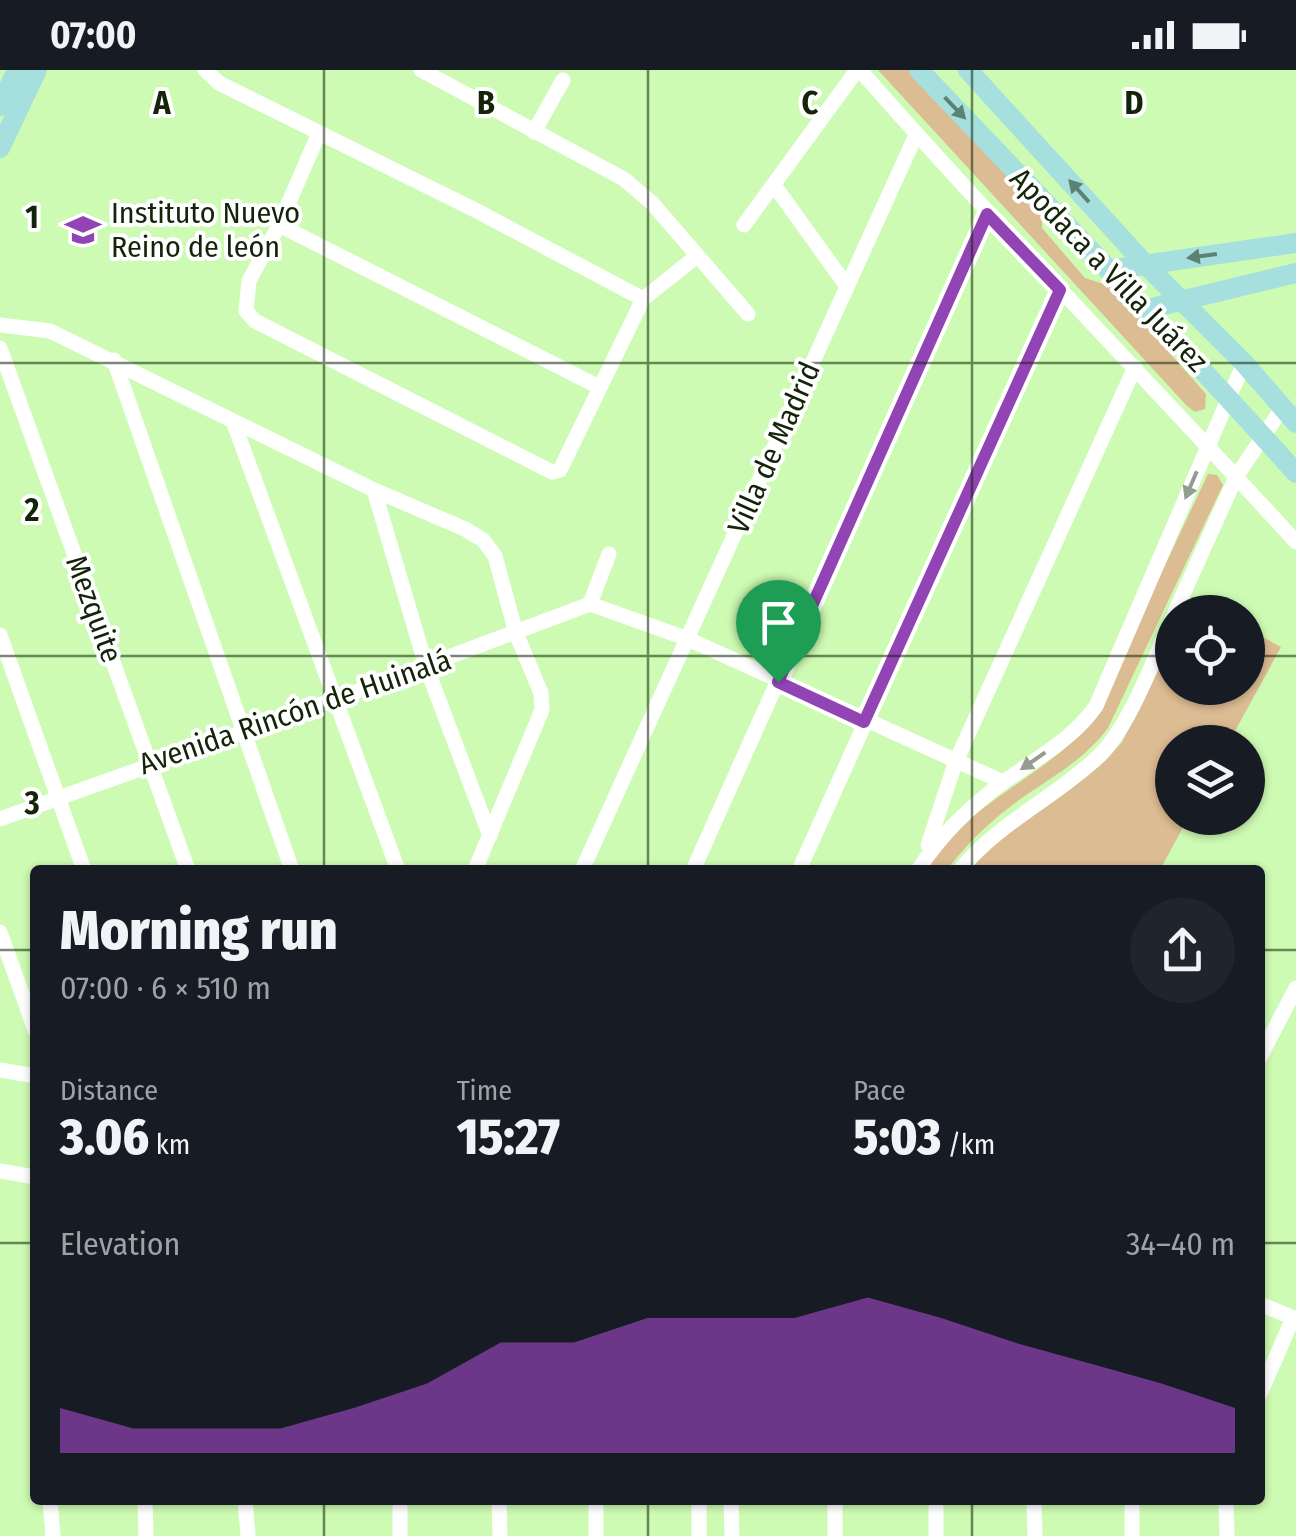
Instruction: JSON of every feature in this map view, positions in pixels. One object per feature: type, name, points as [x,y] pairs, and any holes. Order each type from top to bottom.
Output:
[{"type":"main road","points":[[0,106],[18,70]]},
{"type":"main road","points":[[0,148],[37,70]]},
{"type":"main road","name":"Apodaca a Villa Juárez","points":[[918,70],[1229,397],[1296,473]]},
{"type":"main road","name":"Apodaca a Villa Juárez","points":[[968,70],[1289,415]]},
{"type":"main road","points":[[1108,270],[1294,247]]},
{"type":"main road","points":[[1143,310],[1296,274]]},
{"type":"street","points":[[205,70],[219,83],[479,212],[642,299]]},
{"type":"street","points":[[421,70],[454,77],[534,132],[624,179],[652,203],[748,314]]},
{"type":"street","points":[[744,225],[858,70],[987,214],[1296,542]]},
{"type":"street","points":[[534,132],[563,80]]},
{"type":"street","points":[[318,133],[279,224],[249,281],[246,311],[255,321],[552,472],[560,470],[642,299],[696,256]]},
{"type":"street","name":"Villa de Madrid","points":[[584,865],[916,134]]},
{"type":"street","points":[[774,185],[846,285]]},
{"type":"street","points":[[695,865],[987,214]]},
{"type":"street","points":[[279,224],[600,387]]},
{"type":"street","points":[[802,865],[1060,290]]},
{"type":"street","points":[[0,324],[50,331],[483,540],[495,556],[516,632],[541,693],[542,710],[476,865]]},
{"type":"street","name":"Mezquite","points":[[0,348],[186,865]]},
{"type":"street","points":[[114,360],[290,865]]},
{"type":"street","points":[[924,865],[955,821],[1082,723],[1096,706],[1244,364]]},
{"type":"street","points":[[922,865],[956,762],[1135,367]]},
{"type":"street","points":[[1183,595],[1236,476],[1262,435],[1289,415]]},
{"type":"street","points":[[233,421],[396,865]]},
{"type":"street","points":[[374,490],[426,666],[490,836]]},
{"type":"street","points":[[610,554],[590,604],[688,639],[1002,782]]},
{"type":"street","name":"Avenida Rincón de Huinalá","points":[[0,818],[336,700],[590,604]]},
{"type":"street","points":[[0,635],[82,865]]},
{"type":"street","points":[[965,865],[990,837],[1098,756],[1136,698],[1155,657]]},
{"type":"street","points":[[1107,684],[1136,698]]},
{"type":"street","points":[[0,932],[30,1016]]},
{"type":"street","points":[[1265,1047],[1296,988]]},
{"type":"street","points":[[0,1070],[30,1075]]},
{"type":"street","points":[[0,1171],[30,1177]]},
{"type":"street","points":[[1265,1306],[1294,1318],[1265,1383]]},
{"type":"street","points":[[50,1505],[53,1536]]},
{"type":"street","points":[[145,1505],[146,1536]]},
{"type":"street","points":[[246,1505],[248,1536]]},
{"type":"street","points":[[400,1505],[400,1536]]},
{"type":"street","points":[[499,1505],[500,1536]]},
{"type":"street","points":[[596,1505],[596,1536]]},
{"type":"street","points":[[699,1505],[699,1536]]},
{"type":"street","points":[[731,1505],[732,1536]]},
{"type":"street","points":[[834,1536],[835,1505]]},
{"type":"street","points":[[936,1505],[936,1536]]},
{"type":"street","points":[[1034,1505],[1035,1536]]},
{"type":"street","points":[[1132,1505],[1132,1536]]},
{"type":"street","points":[[1226,1505],[1227,1536]]},
{"type":"shaded area","points":[[878,70],[911,70],[1042,212],[1042,228],[1085,278],[1110,286],[1206,394],[1205,409],[1195,412],[1187,406]]},
{"type":"shaded area","points":[[1208,474],[1217,475],[1223,485],[1171,595],[1155,595],[1155,629],[1108,728],[1081,756],[995,819],[951,865],[930,865],[962,827],[1072,742],[1091,722]]},
{"type":"shaded area","points":[[1265,638],[1281,647],[1265,676]]},
{"type":"shaded area","points":[[1155,677],[1155,705],[1249,705],[1238,725],[1155,725],[1155,835],[1179,835],[1163,865],[971,865],[985,848],[1106,760],[1122,742]]},
{"type":"place","name":"Instituto Nuevo Reino de león","points":[[83,230]]},
{"type":"route","points":[[987,214],[1060,290],[864,722],[778,682],[987,214]]}]
